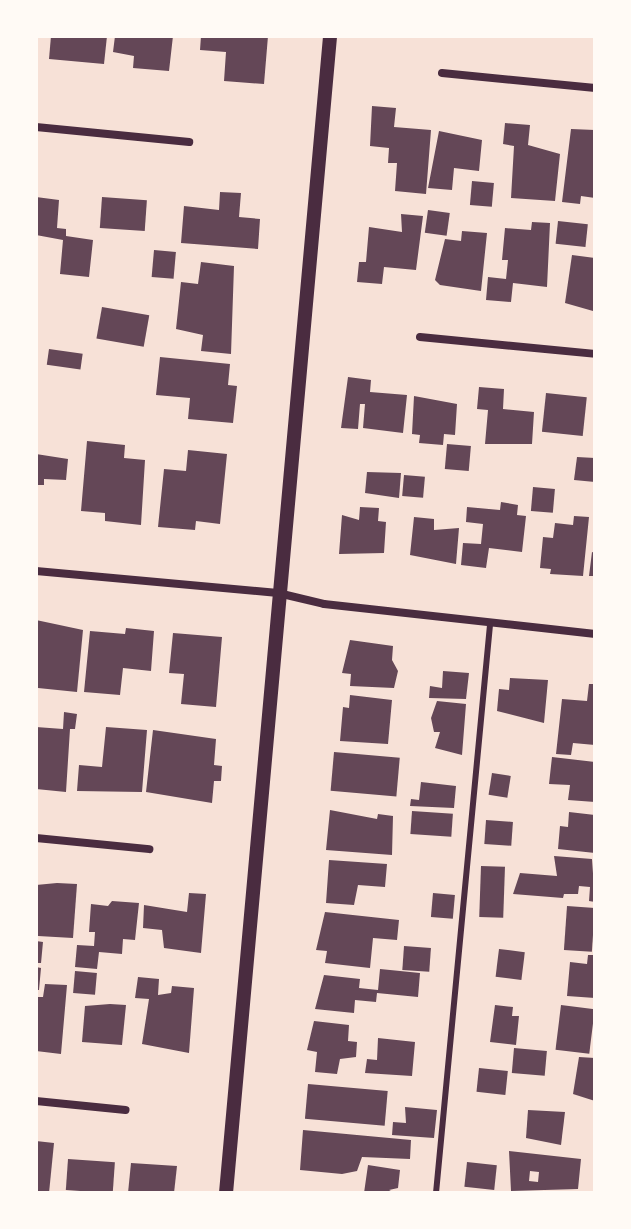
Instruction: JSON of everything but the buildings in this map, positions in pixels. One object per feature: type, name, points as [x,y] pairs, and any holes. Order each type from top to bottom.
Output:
[{"type":"street","points":[[226,1193],[330,36]]},
{"type":"street","points":[[442,73],[595,88]]},
{"type":"street","points":[[36,127],[189,142]]},
{"type":"street","points":[[420,337],[595,354]]},
{"type":"street","points":[[36,571],[278,593],[324,604],[490,625],[595,634]]},
{"type":"street","points":[[36,838],[149,849]]},
{"type":"street","points":[[36,1101],[126,1110]]},
{"type":"lane","points":[[436,1193],[490,625]]}]
